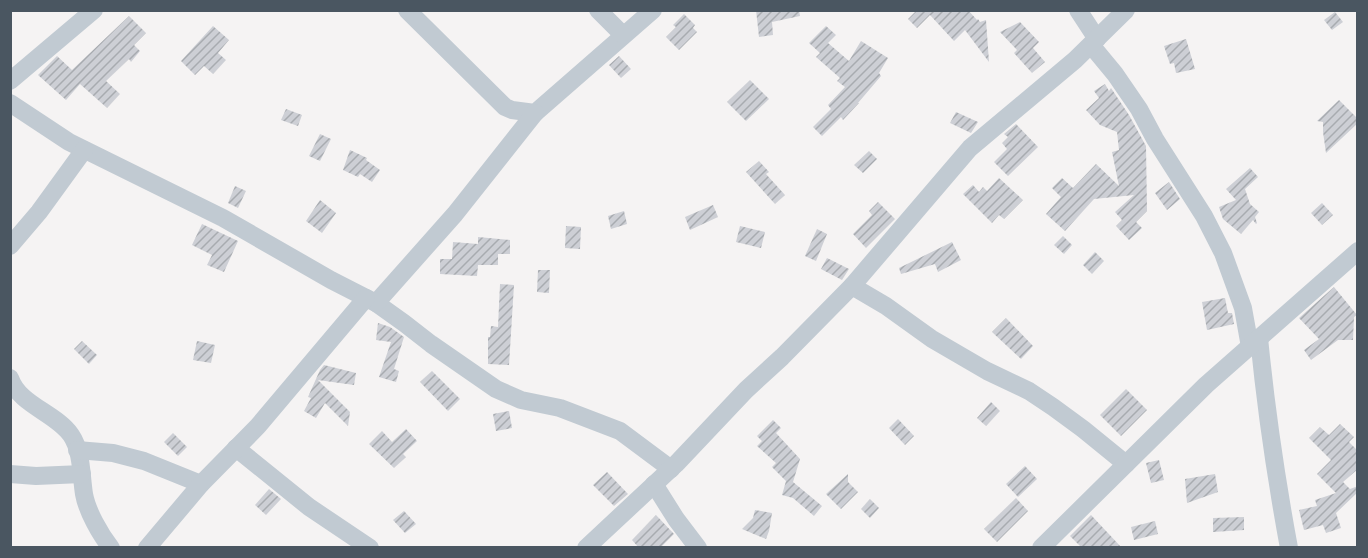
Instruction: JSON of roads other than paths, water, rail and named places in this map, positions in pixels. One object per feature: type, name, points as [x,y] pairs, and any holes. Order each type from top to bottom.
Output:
[{"type":"street","points":[[10,81],[94,10]]},
{"type":"street","points":[[407,10],[505,107],[535,113]]},
{"type":"street","points":[[598,10],[623,35]]},
{"type":"street","points":[[147,548],[201,484],[258,426],[371,300],[455,214],[535,113],[653,10]]},
{"type":"street","points":[[1078,10],[1094,42],[1139,109],[1223,253],[1254,343],[1289,548]]},
{"type":"street","points":[[586,548],[671,469],[746,390],[852,286],[970,148],[1058,76],[1126,10]]},
{"type":"street","points":[[10,103],[69,142],[223,218],[371,300],[496,389],[521,400],[560,408],[620,431],[671,469]]},
{"type":"street","points":[[10,246],[39,212],[84,150]]},
{"type":"street","points":[[1041,548],[1206,385],[1358,251]]},
{"type":"street","points":[[852,286],[886,306],[932,339],[987,371],[1029,391],[1083,429],[1126,464]]},
{"type":"street","points":[[10,378],[13,385],[26,399],[71,434],[77,450],[85,497],[97,526],[111,548]]},
{"type":"street","points":[[236,448],[309,507],[370,548]]},
{"type":"street","points":[[77,450],[113,453],[144,462],[201,484]]},
{"type":"street","points":[[10,474],[36,476],[82,474]]},
{"type":"street","points":[[654,484],[698,548]]}]
